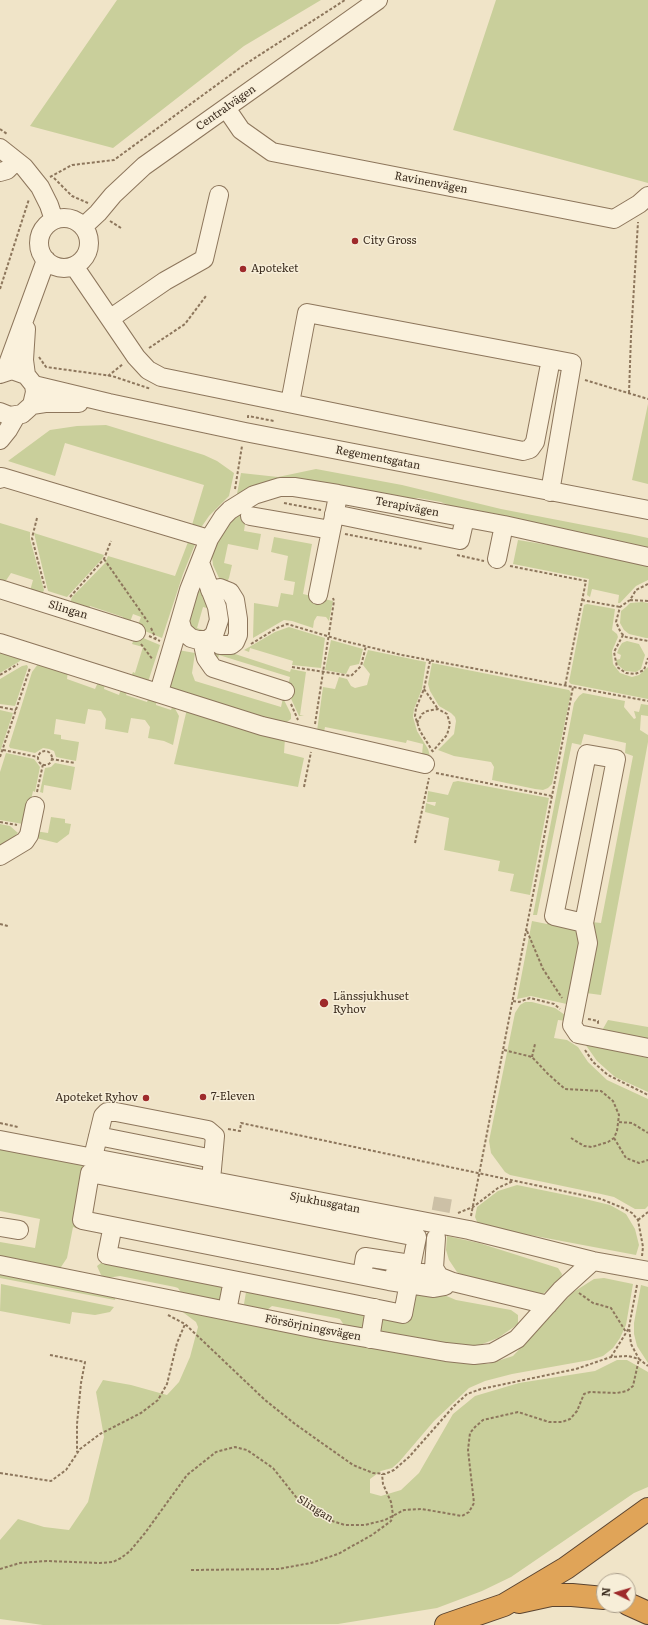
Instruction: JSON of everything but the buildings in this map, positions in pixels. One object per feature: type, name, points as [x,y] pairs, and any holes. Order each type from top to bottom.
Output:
[{"type":"highway","points":[[504,1605],[572,1563],[648,1509]]},
{"type":"highway","points":[[446,1625],[504,1605],[551,1595],[596,1597]]},
{"type":"highway","points":[[636,1608],[648,1613]]},
{"type":"street","name":"Centralvägen","points":[[83,227],[98,213],[113,194],[144,166],[378,0]]},
{"type":"street","name":"Ravinenvägen","points":[[226,108],[241,130],[272,152],[614,219],[644,200]]},
{"type":"street","points":[[4,142],[16,161],[24,167],[46,178],[49,205],[54,220]]},
{"type":"street","points":[[0,172],[7,170],[16,161]]},
{"type":"street","points":[[111,318],[165,281],[204,259],[219,195]]},
{"type":"street","points":[[70,218],[83,227],[89,241],[88,248],[81,262],[74,266],[59,268],[46,260],[40,250],[39,238],[47,224],[54,220],[70,218]]},
{"type":"street","points":[[2,373],[46,260]]},
{"type":"street","points":[[74,266],[111,318],[136,357],[148,370],[161,377],[523,451],[530,449],[535,442],[551,359]]},
{"type":"street","points":[[0,440],[4,414],[22,414],[32,406],[35,392],[24,360],[29,306]]},
{"type":"street","points":[[290,403],[308,313],[572,363],[550,492]]},
{"type":"street","name":"Regementsgatan","points":[[2,373],[12,370],[30,380],[109,403],[245,432],[648,510]]},
{"type":"street","name":"Regementsgatan","points":[[32,406],[45,403],[109,403]]},
{"type":"street","points":[[0,479],[2,477],[10,479],[209,539]]},
{"type":"street","name":"Terapivägen","points":[[161,685],[189,590],[209,539],[223,517],[230,510],[254,495],[280,487],[294,487],[338,494],[504,525],[648,557]]},
{"type":"street","points":[[326,598],[332,523],[338,494]]},
{"type":"street","points":[[250,516],[332,523],[460,540],[465,518]]},
{"type":"street","points":[[497,562],[504,525]]},
{"type":"street","points":[[180,621],[183,631],[191,638],[206,639],[217,629],[219,620],[217,607],[200,563]]},
{"type":"street","name":"Slingan","points":[[0,589],[134,631]]},
{"type":"street","points":[[206,639],[206,658],[214,668],[285,691]]},
{"type":"street","points":[[0,643],[161,685],[262,726],[310,738],[429,758]]},
{"type":"street","points":[[584,923],[554,916],[587,754],[616,759],[584,923],[588,943],[572,1025],[578,1034],[648,1048]]},
{"type":"street","points":[[0,856],[25,840],[29,835],[35,806]]},
{"type":"street","points":[[93,1157],[103,1116],[107,1112],[132,1115],[208,1130],[215,1136],[211,1180]]},
{"type":"street","points":[[98,1136],[213,1160]]},
{"type":"street","name":"Sjukhusgatan","points":[[0,1140],[469,1230],[593,1261],[645,1263]]},
{"type":"street","points":[[362,1275],[365,1257],[404,1263],[412,1262],[417,1237],[90,1173],[82,1220],[362,1275],[434,1288],[442,1281]]},
{"type":"street","points":[[0,1227],[18,1230]]},
{"type":"street","points":[[111,1235],[107,1255],[136,1251],[162,1266],[403,1314],[407,1293]]},
{"type":"street","points":[[477,1288],[453,1273],[444,1262],[440,1238],[434,1264],[442,1281],[454,1292],[469,1297],[517,1307],[522,1309],[535,1320]]},
{"type":"street","name":"Försörjningsvägen","points":[[0,1265],[370,1339],[446,1352],[474,1355],[492,1352],[503,1348],[517,1339],[568,1284],[593,1261]]},
{"type":"street","points":[[232,1312],[238,1281]]},
{"type":"street","points":[[442,1281],[548,1305]]},
{"type":"street","points":[[370,1339],[375,1308]]},
{"type":"path","points":[[0,289],[1,282],[31,194],[46,178],[72,165],[114,160],[244,65],[345,0]]},
{"type":"path","points":[[0,129],[4,142]]},
{"type":"path","points":[[46,178],[72,196],[88,202],[98,213],[122,228]]},
{"type":"path","points":[[629,393],[631,336],[644,200]]},
{"type":"path","points":[[167,336],[185,324],[206,296]]},
{"type":"path","points":[[570,375],[648,399]]},
{"type":"path","points":[[234,491],[245,432]]},
{"type":"path","points":[[280,502],[319,509],[324,512],[326,519],[332,523],[338,532],[428,550]]},
{"type":"path","points":[[37,518],[32,538],[46,590],[42,602]]},
{"type":"path","points":[[66,609],[70,597],[104,559],[111,541]]},
{"type":"path","points":[[451,554],[586,581],[565,686]]},
{"type":"path","points":[[104,559],[144,614],[156,639]]},
{"type":"path","points":[[648,584],[636,590],[630,600],[620,607],[616,622],[617,627],[623,635],[648,641]]},
{"type":"path","points":[[304,787],[310,738],[323,672],[328,636],[326,598]]},
{"type":"path","points":[[582,600],[620,607]]},
{"type":"path","points":[[630,600],[648,601]]},
{"type":"path","points":[[250,645],[287,624],[402,655],[648,701]]},
{"type":"path","points":[[134,631],[150,655],[161,685]]},
{"type":"path","points":[[623,635],[614,652],[617,667],[626,673],[635,674],[644,670],[648,658]]},
{"type":"path","points":[[292,667],[347,676],[354,674],[361,666],[366,646]]},
{"type":"path","points":[[0,758],[34,653]]},
{"type":"path","points":[[469,1230],[573,687]]},
{"type":"path","points":[[424,689],[438,709],[447,714],[450,724],[444,740],[429,758],[428,765],[432,773],[552,796]]},
{"type":"path","points":[[285,691],[310,738]]},
{"type":"path","points":[[0,707],[16,710]]},
{"type":"path","points":[[417,724],[422,714],[427,711],[438,709]]},
{"type":"path","points":[[2,750],[38,757]]},
{"type":"path","points":[[38,757],[42,752],[46,751],[50,753],[51,759],[49,763],[43,764]]},
{"type":"path","points":[[38,757],[39,761],[43,764]]},
{"type":"path","points":[[51,759],[75,763]]},
{"type":"path","points":[[35,806],[43,764]]},
{"type":"path","points":[[0,924],[8,926]]},
{"type":"path","points":[[527,930],[543,969],[563,1000]]},
{"type":"path","points":[[578,1034],[581,1045],[598,1066],[608,1075],[648,1095]]},
{"type":"path","points":[[532,1057],[535,1044]]},
{"type":"path","points":[[504,1050],[532,1057],[548,1074],[565,1088],[578,1090],[594,1089],[608,1095],[617,1108],[619,1122],[614,1138],[608,1142],[592,1147],[584,1146],[571,1138]]},
{"type":"path","points":[[619,1122],[632,1123],[648,1133]]},
{"type":"path","points":[[225,1128],[240,1131],[242,1123],[601,1199],[632,1213],[638,1220],[645,1263]]},
{"type":"path","points":[[614,1138],[626,1158],[639,1163],[648,1160]]},
{"type":"path","points":[[452,1213],[457,1213],[473,1207],[498,1188],[514,1180]]},
{"type":"path","points":[[638,1220],[648,1212]]},
{"type":"path","points":[[568,1284],[587,1300],[611,1308],[626,1332]]},
{"type":"path","points":[[611,1357],[629,1327],[637,1285]]},
{"type":"path","points":[[162,1314],[184,1324],[265,1400],[300,1428],[353,1464],[373,1473],[382,1474],[394,1470],[404,1461],[441,1420],[468,1394],[501,1383],[576,1369],[611,1357],[628,1356],[639,1359],[648,1366]]},
{"type":"path","points":[[0,1473],[51,1481],[66,1470],[80,1449],[100,1434],[141,1413],[158,1400],[167,1384],[177,1343],[184,1324]]},
{"type":"path","points":[[629,1327],[632,1344],[639,1359]]},
{"type":"path","points":[[50,1355],[85,1362],[81,1383],[77,1424],[77,1453]]},
{"type":"path","name":"Slingan","points":[[0,1569],[20,1563],[47,1561],[100,1563],[113,1562],[121,1558],[130,1551],[186,1475],[202,1462],[224,1449],[235,1447],[247,1450],[273,1468],[296,1498],[329,1520],[345,1525],[365,1525],[385,1520],[404,1510],[422,1509],[462,1516],[469,1512],[474,1503],[468,1450],[470,1433],[475,1427],[483,1420],[518,1412],[549,1422],[562,1422],[570,1418],[577,1411],[584,1394],[590,1392],[617,1393],[626,1391],[634,1386],[639,1359]]},
{"type":"path","points":[[191,1570],[278,1569],[311,1563],[338,1554],[372,1535],[391,1521],[393,1515],[391,1502],[383,1484],[382,1474]]},
{"type":"green space","points":[[117,0],[321,0],[244,46],[113,148],[30,126]]},
{"type":"green space","points":[[496,0],[648,0],[648,183],[453,130]]},
{"type":"green space","points":[[648,404],[648,484],[632,480]]},
{"type":"green space","points":[[106,425],[204,455],[217,461],[234,473],[229,496],[209,516],[200,529],[192,525],[204,485],[65,443],[55,476],[8,461],[50,430],[77,426]]},
{"type":"green space","points":[[316,469],[402,485],[501,509],[648,538],[648,549],[455,508],[441,502],[418,498],[402,501],[312,483],[239,495],[237,494],[241,473],[278,477]]},
{"type":"green space","points":[[242,513],[246,517],[244,531],[261,534],[258,550],[228,544],[224,563],[232,565],[227,582],[220,580],[213,565],[212,557],[214,547],[231,521]]},
{"type":"green space","points":[[0,523],[30,532],[30,539],[44,590],[41,597],[30,591],[33,580],[11,573],[5,582],[0,585]]},
{"type":"green space","points":[[34,533],[104,555],[67,597],[48,591]]},
{"type":"green space","points":[[274,537],[312,544],[303,594],[333,601],[329,621],[326,617],[317,616],[314,621],[313,628],[284,620],[253,638],[254,603],[278,607],[281,593],[293,595],[295,582],[284,580],[288,556],[271,552]]},
{"type":"green space","points":[[518,540],[555,546],[560,545],[648,563],[648,580],[636,586],[620,603],[618,603],[619,595],[592,589],[590,597],[587,595],[589,579],[513,564]]},
{"type":"green space","points":[[188,542],[196,542],[183,574],[162,638],[140,629],[138,625],[141,617],[133,614],[130,622],[122,624],[123,617],[90,606],[88,612],[69,606],[72,597],[105,563],[108,556],[175,576]]},
{"type":"green space","points":[[202,590],[211,609],[203,607],[197,628],[206,631],[191,631],[188,618],[197,592]]},
{"type":"green space","points":[[630,603],[648,603],[648,638],[629,634],[624,630],[620,623],[621,611]]},
{"type":"green space","points":[[587,604],[615,609],[612,630],[618,637],[612,651],[613,664],[620,673],[632,677],[639,675],[648,667],[648,699],[571,684],[569,682],[584,605]]},
{"type":"green space","points":[[289,627],[325,638],[321,668],[292,665],[293,661],[250,648],[249,652],[244,650],[275,632]]},
{"type":"green space","points":[[136,635],[160,645],[148,682],[131,677],[133,672],[135,673],[143,647],[132,644]]},
{"type":"green space","points":[[331,640],[363,649],[359,664],[350,666],[346,674],[325,670]]},
{"type":"green space","points":[[627,641],[639,644],[645,655],[641,669],[636,672],[625,671],[617,664],[616,660],[620,659],[621,655],[617,653],[619,648],[622,643]]},
{"type":"green space","points":[[0,649],[22,658],[20,661],[0,673]]},
{"type":"green space","points":[[178,650],[195,653],[192,673],[195,681],[281,707],[283,698],[291,714],[291,719],[284,724],[173,693],[168,687]]},
{"type":"green space","points":[[368,650],[426,662],[422,689],[414,709],[413,717],[417,731],[428,749],[430,756],[422,755],[423,744],[407,740],[406,743],[325,727],[324,732],[317,731],[323,687],[335,689],[339,677],[347,679],[351,686],[355,688],[367,685],[370,674],[363,665]]},
{"type":"green space","points":[[215,654],[235,654],[290,672],[291,669],[306,672],[300,715],[304,716],[299,716],[287,690],[290,677],[219,655],[216,664],[214,657]]},
{"type":"green space","points":[[432,663],[569,690],[571,693],[552,784],[548,788],[543,790],[535,789],[492,780],[494,767],[491,762],[454,756],[438,750],[454,734],[456,721],[455,717],[451,713],[439,706],[430,691],[428,684]]},
{"type":"green space","points":[[38,664],[68,671],[67,679],[95,689],[99,680],[105,682],[104,689],[119,695],[122,686],[128,688],[126,695],[147,702],[150,695],[157,697],[156,705],[171,710],[173,705],[179,716],[173,745],[164,741],[148,738],[150,727],[145,720],[131,718],[128,733],[105,729],[106,719],[101,711],[88,709],[85,724],[56,719],[54,734],[61,735],[61,739],[79,742],[76,761],[56,757],[54,751],[49,749],[43,748],[35,753],[10,748],[9,746],[32,672]]},
{"type":"green space","points":[[27,665],[28,667],[15,706],[0,704],[0,679],[22,666]]},
{"type":"green space","points":[[583,693],[625,701],[624,707],[634,719],[636,718],[634,711],[639,712],[641,704],[648,705],[648,716],[641,715],[640,730],[648,735],[648,742],[601,995],[586,993],[592,922],[601,923],[633,756],[625,753],[626,743],[584,734],[581,745],[572,743],[537,915],[533,915],[574,703]]},
{"type":"green space","points":[[187,709],[285,738],[284,753],[304,758],[298,787],[174,764]]},
{"type":"green space","points":[[0,710],[13,713],[0,752]]},
{"type":"green space","points":[[6,753],[34,759],[40,767],[35,792],[33,791],[26,822],[23,824],[0,820],[0,772]]},
{"type":"green space","points":[[55,763],[75,767],[71,790],[44,785],[43,793],[40,792],[45,768],[51,767]]},
{"type":"green space","points":[[458,781],[549,798],[530,895],[510,891],[514,874],[498,871],[500,861],[444,850],[449,818],[425,812],[426,803],[435,806],[436,802],[427,802],[428,791],[448,795],[453,782]]},
{"type":"green space","points":[[51,817],[65,819],[65,823],[71,824],[69,834],[57,843],[36,838],[35,831],[48,833]]},
{"type":"green space","points":[[0,824],[10,826],[18,833],[0,851]]},
{"type":"green space","points":[[532,921],[547,924],[551,922],[571,924],[581,934],[571,1005],[531,996],[517,999]]},
{"type":"green space","points":[[525,1002],[532,1002],[555,1008],[565,1015],[567,1021],[558,1020],[554,1038],[567,1040],[578,1047],[588,1062],[607,1080],[648,1099],[648,1206],[645,1209],[635,1209],[614,1197],[510,1175],[505,1172],[491,1153],[489,1141],[515,1013],[520,1005]]},
{"type":"green space","points":[[608,1020],[648,1027],[648,1043],[600,1034]]},
{"type":"green space","points":[[585,1044],[648,1053],[648,1092],[615,1077],[597,1061]]},
{"type":"green space","points":[[0,1149],[89,1166],[76,1228],[73,1227],[67,1258],[61,1267],[55,1269],[0,1257],[0,1242],[35,1248],[40,1219],[0,1211]]},
{"type":"green space","points":[[517,1185],[610,1205],[626,1214],[635,1229],[639,1245],[636,1255],[478,1224],[475,1217],[477,1207],[498,1191]]},
{"type":"green space","points":[[447,1236],[479,1243],[558,1268],[562,1274],[561,1278],[543,1294],[534,1295],[465,1277],[457,1272],[449,1260],[446,1250]]},
{"type":"green space","points":[[105,1260],[224,1283],[223,1301],[182,1294],[178,1288],[175,1287],[120,1276],[107,1278],[101,1275],[97,1266]]},
{"type":"green space","points":[[0,1273],[116,1295],[115,1300],[0,1278]]},
{"type":"green space","points":[[604,1278],[633,1284],[626,1325],[613,1348],[603,1356],[590,1360],[512,1374],[485,1381],[469,1388],[434,1421],[399,1462],[392,1468],[381,1471],[370,1479],[370,1493],[381,1496],[401,1490],[419,1473],[453,1414],[475,1396],[519,1383],[595,1371],[617,1360],[627,1360],[648,1372],[648,1487],[634,1493],[511,1577],[482,1591],[437,1608],[338,1624],[43,1625],[0,1619],[0,1540],[18,1519],[44,1527],[69,1530],[88,1502],[104,1437],[96,1392],[103,1380],[131,1385],[167,1395],[179,1382],[190,1357],[198,1327],[196,1322],[176,1307],[461,1363],[488,1364],[513,1356],[572,1293],[594,1279]]},
{"type":"green space","points":[[1,1284],[114,1307],[110,1312],[95,1315],[72,1312],[70,1324],[0,1311]]},
{"type":"green space","points":[[641,1285],[648,1287],[648,1363],[637,1346],[634,1334],[634,1323]]},
{"type":"green space","points":[[246,1292],[366,1311],[364,1329],[344,1325],[340,1319],[336,1318],[272,1306],[267,1310],[246,1306],[244,1304]]},
{"type":"green space","points":[[437,1292],[456,1300],[511,1310],[518,1315],[518,1324],[498,1338],[477,1346],[459,1347],[379,1332],[379,1311],[410,1318],[415,1294],[435,1298]]},
{"type":"tunnel","points":[[436,1238],[443,1198]]},
{"type":"place","name":"City Gross","points":[[355,241]]},
{"type":"place","name":"Apoteket","points":[[243,269]]},
{"type":"place","name":"Länssjukhuset Ryhov","points":[[324,1003]]},
{"type":"place","name":"7-Eleven","points":[[203,1097]]},
{"type":"place","name":"Apoteket Ryhov","points":[[146,1098]]}]
